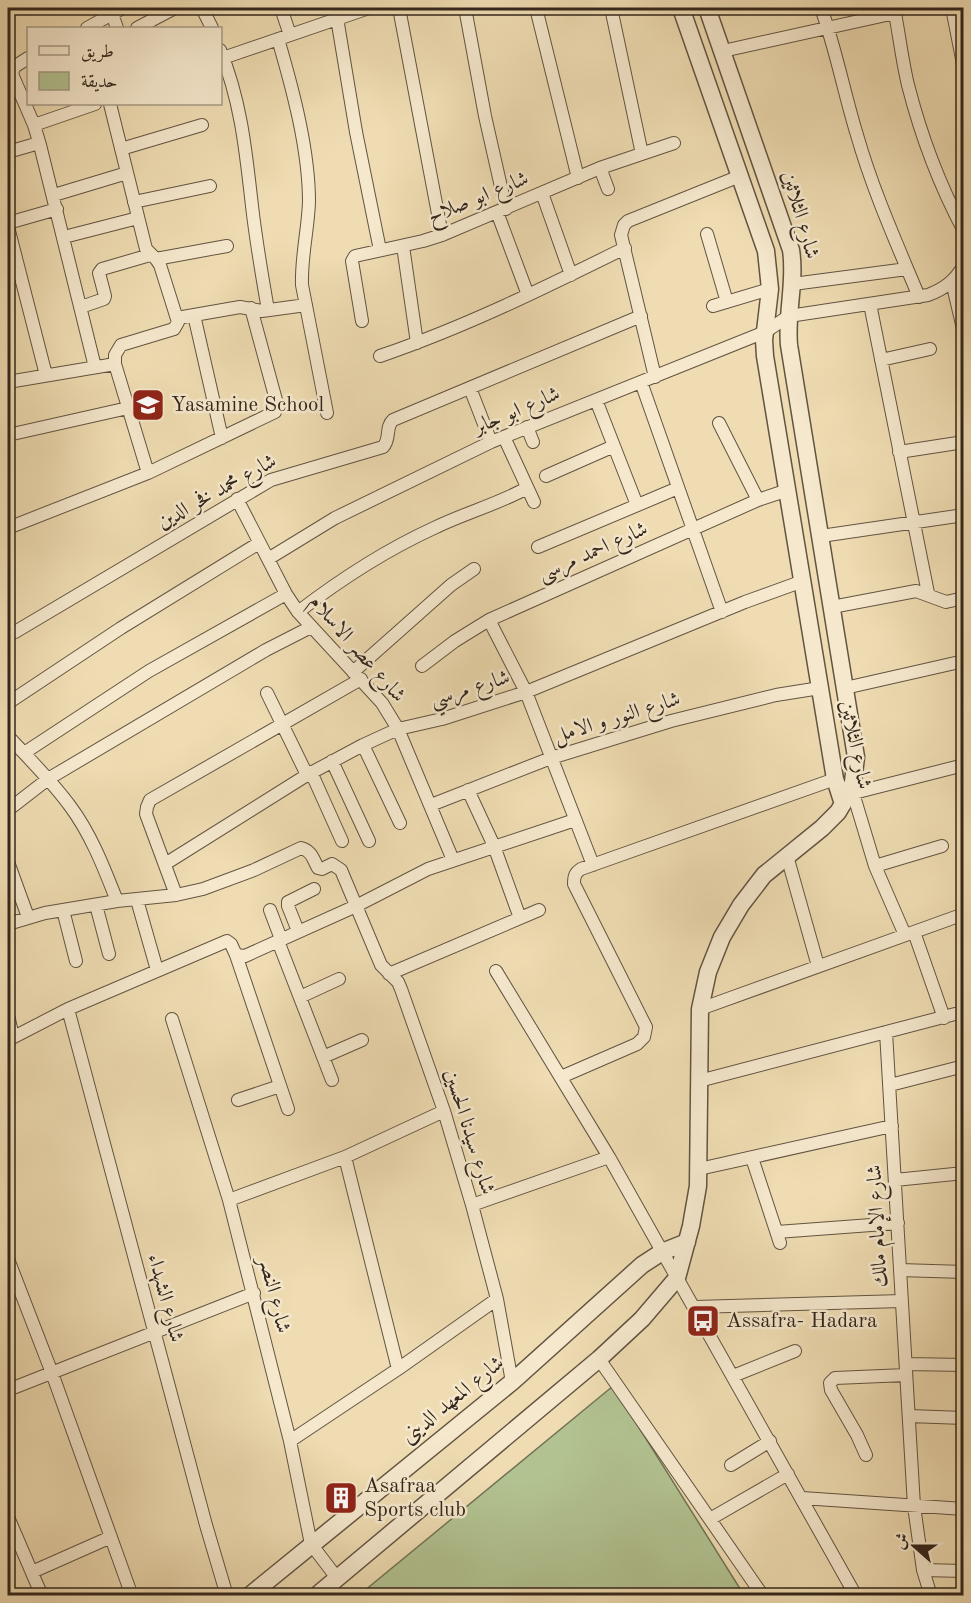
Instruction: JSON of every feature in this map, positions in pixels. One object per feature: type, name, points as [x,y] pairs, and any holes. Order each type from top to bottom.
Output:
[{"type":"street","points":[[139,27],[176,8]]},
{"type":"street","points":[[202,8],[212,27]]},
{"type":"street","points":[[281,8],[308,182],[307,224],[301,265],[302,285],[327,413]]},
{"type":"street","points":[[268,310],[240,116],[222,56],[369,8]]},
{"type":"street","points":[[399,8],[442,235]]},
{"type":"street","points":[[465,8],[502,210],[528,295]]},
{"type":"street","points":[[536,8],[578,178]]},
{"type":"street","points":[[611,8],[642,154]]},
{"type":"street","name":"شارع الثلاثين","points":[[681,8],[766,251],[770,289],[765,356],[835,779],[846,797]]},
{"type":"street","name":"شارع الثلاثين","points":[[707,8],[788,236],[793,263],[789,345],[857,766],[846,797]]},
{"type":"street","points":[[822,8],[873,185],[918,297]]},
{"type":"street","points":[[952,8],[963,65]]},
{"type":"street","points":[[89,27],[115,10],[117,27]]},
{"type":"street","points":[[723,51],[829,28],[895,10],[908,83],[924,143],[946,198],[963,231]]},
{"type":"street","points":[[337,18],[356,132],[380,250]]},
{"type":"street","points":[[27,59],[14,67],[11,84],[34,125],[54,195],[95,367]]},
{"type":"street","points":[[34,125],[92,105]]},
{"type":"street","points":[[110,105],[146,249],[153,257],[177,318],[177,326],[174,329],[122,345],[115,355],[115,364],[148,473]]},
{"type":"street","points":[[121,149],[202,125]]},
{"type":"street","name":"شارع ابو صلاح","points":[[362,321],[352,261],[358,254],[403,246],[442,235],[600,168],[674,142]]},
{"type":"street","points":[[8,152],[39,143]]},
{"type":"street","points":[[600,168],[608,189]]},
{"type":"street","points":[[54,195],[127,174]]},
{"type":"street","points":[[655,377],[624,249],[622,230],[628,221],[740,176]]},
{"type":"street","points":[[134,202],[210,186]]},
{"type":"street","points":[[542,193],[571,274]]},
{"type":"street","points":[[46,375],[8,225],[57,209]]},
{"type":"street","points":[[64,237],[138,218]]},
{"type":"street","points":[[707,234],[727,302]]},
{"type":"street","points":[[81,307],[104,299],[99,275],[102,269],[153,257],[226,246]]},
{"type":"street","points":[[403,246],[417,343]]},
{"type":"street","points":[[380,356],[455,329],[624,249]]},
{"type":"street","points":[[963,265],[956,286],[963,333]]},
{"type":"street","points":[[793,284],[907,269]]},
{"type":"street","points":[[789,316],[918,297],[956,286]]},
{"type":"street","points":[[713,306],[770,289]]},
{"type":"street","points":[[870,304],[928,593],[933,598],[946,602],[963,597]]},
{"type":"street","points":[[177,318],[240,307],[262,311],[306,305]]},
{"type":"street","points":[[8,528],[148,473],[275,412],[277,406],[251,308]]},
{"type":"street","points":[[194,315],[222,438]]},
{"type":"street","name":"شارع محمد فخر الدين","points":[[8,633],[15,632],[237,499],[279,477],[382,447],[388,440],[389,427],[393,420],[640,316]]},
{"type":"street","name":"شارع ابو جابر","points":[[268,559],[335,518],[491,442],[765,332],[789,316]]},
{"type":"street","points":[[881,360],[930,349]]},
{"type":"street","points":[[8,382],[115,364]]},
{"type":"street","points":[[641,382],[722,612]]},
{"type":"street","points":[[470,388],[491,442]]},
{"type":"street","points":[[596,400],[637,505]]},
{"type":"street","points":[[8,435],[128,408]]},
{"type":"street","points":[[719,423],[758,500]]},
{"type":"street","points":[[527,427],[533,442]]},
{"type":"street","points":[[504,437],[534,502]]},
{"type":"street","points":[[899,452],[963,442]]},
{"type":"street","points":[[546,476],[614,446]]},
{"type":"street","points":[[298,612],[336,584],[397,546],[527,488]]},
{"type":"street","points":[[538,547],[678,488]]},
{"type":"street","name":"شارع احمد مرسى","points":[[422,666],[455,641],[489,620],[758,500],[788,490]]},
{"type":"street","name":"شارع عصر الاسلام","points":[[237,499],[286,594],[298,612],[382,703],[398,729],[432,805],[453,860]]},
{"type":"street","points":[[821,536],[963,515]]},
{"type":"street","points":[[8,703],[121,628],[259,543]]},
{"type":"street","points":[[8,924],[28,917],[63,910],[117,901],[176,895],[147,814],[150,800],[281,724],[357,675],[451,585],[474,568]]},
{"type":"street","name":"شارع مرسي","points":[[165,864],[309,773],[398,729],[442,719],[526,692],[803,581]]},
{"type":"street","points":[[832,607],[909,591],[928,593]]},
{"type":"street","points":[[24,753],[149,671],[286,594]]},
{"type":"street","points":[[489,620],[526,692],[593,865]]},
{"type":"street","points":[[8,810],[48,779],[266,650],[311,627]]},
{"type":"street","points":[[845,688],[963,661]]},
{"type":"street","name":"شارع النور و الامل","points":[[432,805],[551,758],[723,707],[820,688]]},
{"type":"street","points":[[267,693],[342,841]]},
{"type":"street","points":[[8,736],[48,779],[70,807],[89,836],[117,901]]},
{"type":"street","points":[[363,745],[400,823]]},
{"type":"street","points":[[332,761],[369,841]]},
{"type":"street","points":[[316,1596],[599,1359],[642,1319],[677,1278],[695,1205],[699,1169],[700,1009],[708,972],[726,929],[741,904],[764,875],[830,821],[846,797],[963,765]]},
{"type":"street","points":[[561,1077],[637,1044],[644,1037],[646,1027],[574,884],[576,872],[835,779]]},
{"type":"street","points":[[468,790],[494,846],[520,918]]},
{"type":"street","points":[[699,1081],[950,1016],[875,866],[846,797]]},
{"type":"street","points":[[236,955],[245,956],[356,906],[404,880],[453,860],[575,820]]},
{"type":"street","points":[[875,866],[942,846]]},
{"type":"street","name":"شارع سيدنا الحسين","points":[[176,895],[229,880],[301,848],[308,849],[318,868],[322,869],[332,864],[341,870],[381,964],[401,988],[444,1111],[497,1299],[512,1382]]},
{"type":"street","points":[[788,856],[818,966]]},
{"type":"street","points":[[8,862],[28,917]]},
{"type":"street","points":[[298,931],[288,902],[314,889]]},
{"type":"street","points":[[137,900],[157,970]]},
{"type":"street","points":[[96,905],[109,954]]},
{"type":"street","points":[[63,910],[76,961]]},
{"type":"street","points":[[270,910],[332,1080]]},
{"type":"street","points":[[389,974],[538,910]]},
{"type":"street","points":[[700,1009],[963,914]]},
{"type":"street","points":[[8,1015],[10,1038],[68,1009],[227,941],[236,955],[288,1109]]},
{"type":"street","points":[[496,971],[609,1157],[856,1596]]},
{"type":"street","points":[[300,997],[339,978]]},
{"type":"street","name":"شارع الشهداء","points":[[68,1009],[227,1596]]},
{"type":"street","name":"شارع النصر","points":[[172,1019],[229,1200],[254,1293],[290,1441],[311,1544],[337,1578]]},
{"type":"street","name":"شارع الإمام مالك","points":[[886,1032],[914,1506],[923,1570],[931,1596]]},
{"type":"street","points":[[323,1057],[362,1040]]},
{"type":"street","points":[[890,1084],[963,1066]]},
{"type":"street","points":[[238,1100],[280,1086]]},
{"type":"street","points":[[229,1200],[345,1157],[444,1111]]},
{"type":"street","points":[[699,1169],[892,1126]]},
{"type":"street","points":[[345,1157],[398,1369]]},
{"type":"street","points":[[472,1205],[609,1157]]},
{"type":"street","points":[[752,1158],[778,1238],[898,1223]]},
{"type":"street","points":[[895,1180],[963,1173]]},
{"type":"street","name":"شارع المعهد الدينى","points":[[249,1596],[512,1382],[642,1265],[662,1252],[687,1242]]},
{"type":"street","points":[[8,1259],[52,1372],[132,1596]]},
{"type":"street","points":[[900,1270],[963,1272]]},
{"type":"street","points":[[8,1390],[254,1293]]},
{"type":"street","points":[[290,1441],[497,1299]]},
{"type":"street","points":[[695,1307],[902,1300]]},
{"type":"street","points":[[733,1376],[795,1351]]},
{"type":"street","points":[[599,1359],[763,1596]]},
{"type":"street","points":[[866,1455],[831,1390],[830,1383],[835,1378],[963,1365]]},
{"type":"street","points":[[909,1416],[963,1418]]},
{"type":"street","points":[[731,1465],[770,1441]]},
{"type":"street","points":[[710,1519],[788,1474]]},
{"type":"street","points":[[801,1498],[963,1509]]},
{"type":"street","points":[[8,1517],[42,1596]]},
{"type":"street","points":[[32,1572],[111,1537]]},
{"type":"street","points":[[923,1570],[963,1570]]},
{"type":"green space","points":[[613,1386],[744,1595],[358,1596]]},
{"type":"place","name":"Yasamine School","points":[[148,405]]},
{"type":"place","name":"Assafra- Hadara","points":[[703,1321]]},
{"type":"place","name":"Asafraa Sports club","points":[[341,1498]]}]
